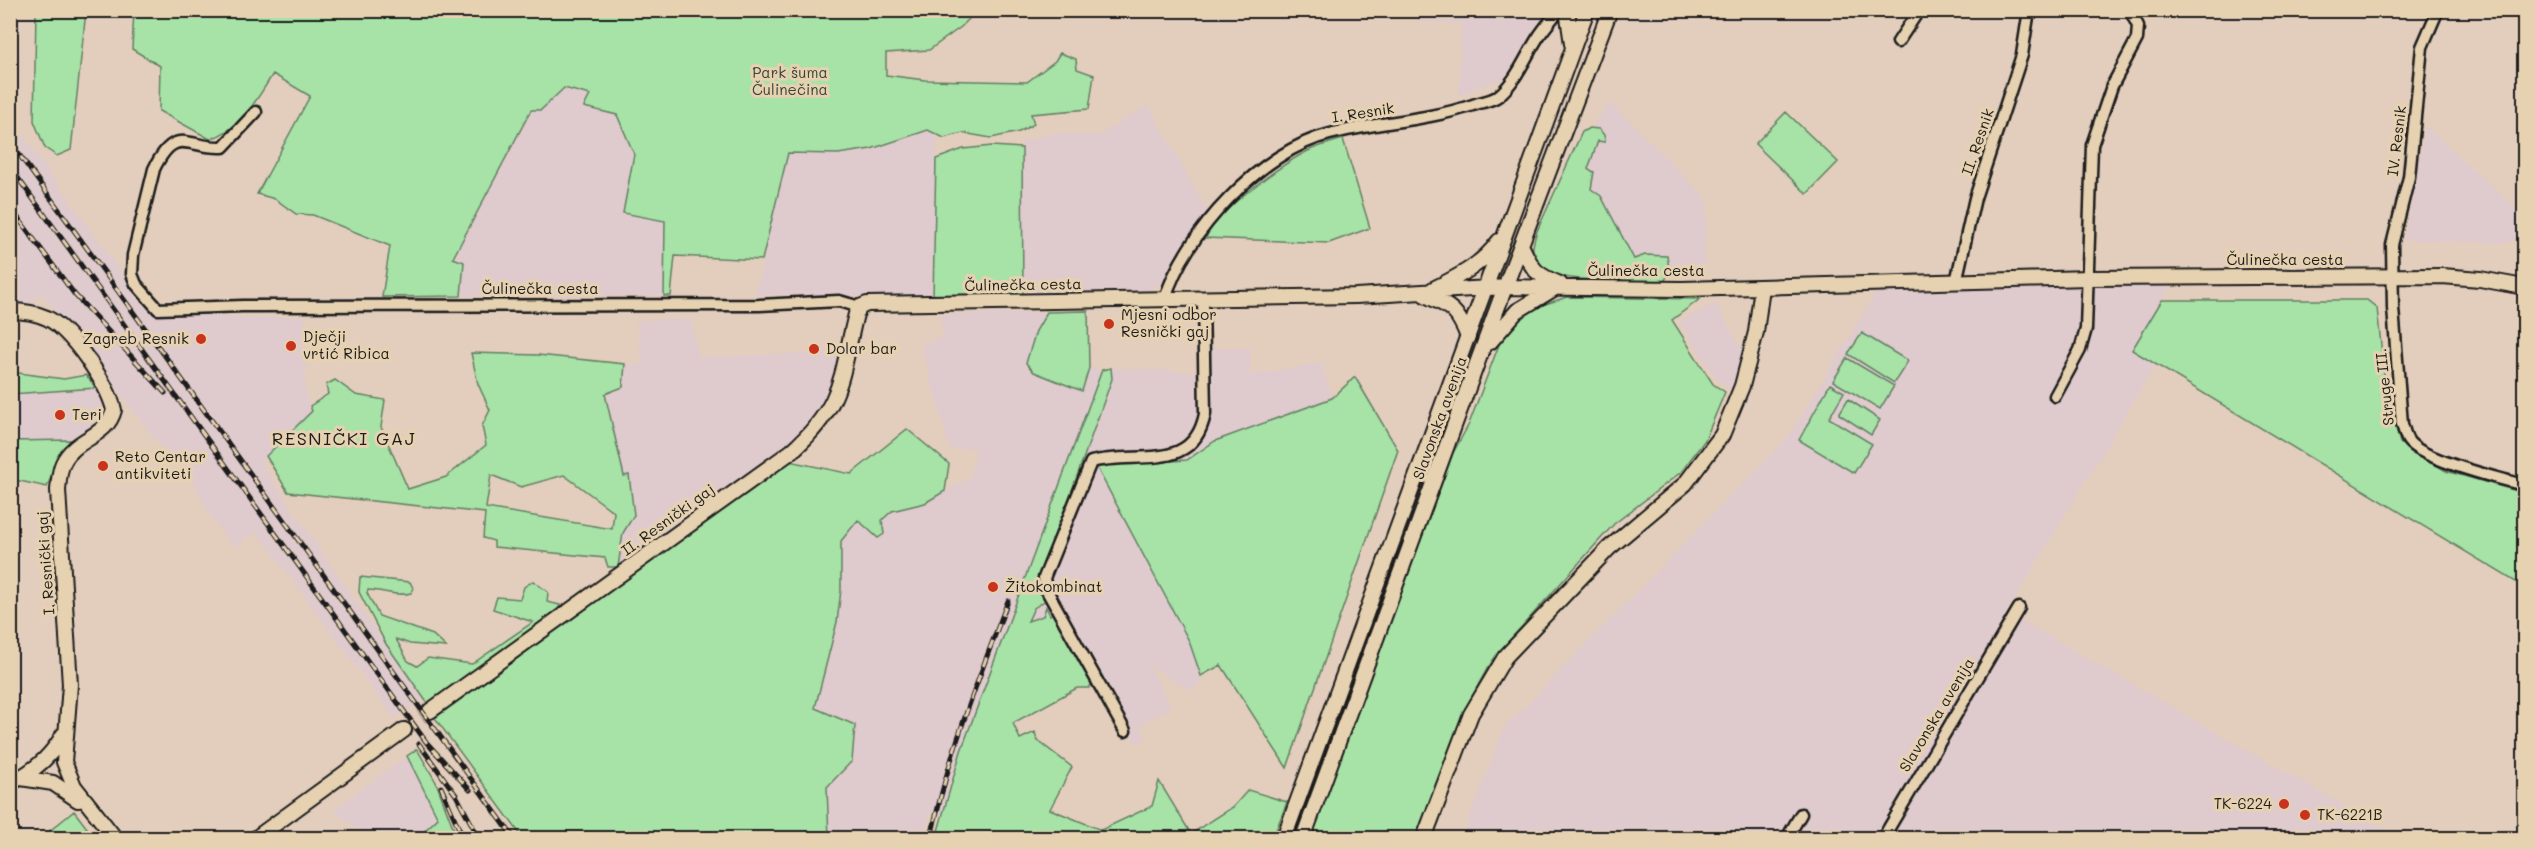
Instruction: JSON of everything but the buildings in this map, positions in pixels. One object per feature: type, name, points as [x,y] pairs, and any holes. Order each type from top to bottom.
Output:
[{"type":"street","name":"I. Resnik","points":[[1165,299],[1173,277],[1201,229],[1251,178],[1279,158],[1328,134],[1417,120],[1497,97],[1511,82],[1539,36],[1559,10]]},
{"type":"street","points":[[1568,10],[1572,52]]},
{"type":"street","name":"Slavonska avenija","points":[[1284,838],[1587,10]]},
{"type":"street","name":"Slavonska avenija","points":[[1303,838],[1505,287],[1610,10]]},
{"type":"street","points":[[1898,42],[1919,10]]},
{"type":"street","name":"II. Resnik","points":[[1956,282],[1975,198],[2022,56],[2029,10]]},
{"type":"street","points":[[2055,396],[2080,350],[2086,329],[2090,278],[2092,145],[2112,86],[2137,39],[2138,27],[2130,10]]},
{"type":"street","name":"IV. Resnik","points":[[2394,276],[2392,245],[2409,177],[2422,47],[2438,10]]},
{"type":"street","name":"Čulinečka cesta","points":[[256,112],[223,147],[183,141],[175,143],[160,158],[154,169],[133,255],[132,274],[136,284],[158,309],[243,306],[747,305],[839,301],[860,307],[878,302],[1423,294],[1505,287],[1682,290],[2090,278],[2394,276],[2480,279],[2524,287]]},
{"type":"street","points":[[1423,294],[1467,272],[1491,252],[1511,222]]},
{"type":"street","points":[[1521,245],[1530,266],[1536,273],[1562,287]]},
{"type":"street","name":"Struge III.","points":[[2394,276],[2393,308],[2402,424],[2408,441],[2445,461],[2524,485]]},
{"type":"street","points":[[1482,353],[1512,316],[1531,301],[1562,287]]},
{"type":"street","points":[[1424,838],[1471,714],[1505,657],[1615,542],[1692,476],[1722,435],[1742,386],[1756,332],[1762,287]]},
{"type":"street","points":[[1423,294],[1454,309],[1460,316],[1468,337]]},
{"type":"street","points":[[1125,731],[1046,589],[1044,578],[1091,462],[1177,453],[1191,446],[1201,432],[1205,414],[1203,299]]},
{"type":"street","name":"II. Resnički gaj","points":[[430,711],[783,458],[811,434],[833,402],[841,385],[856,314],[860,307]]},
{"type":"street","name":"I. Resnički gaj","points":[[10,311],[46,317],[63,330],[81,352],[110,396],[114,410],[112,419],[103,431],[72,450],[59,474],[58,490],[70,685],[65,766]]},
{"type":"street","name":"Slavonska avenija","points":[[1883,838],[2019,608]]},
{"type":"street","name":"I. Resnički gaj","points":[[16,780],[44,760],[67,728]]},
{"type":"street","points":[[256,838],[404,730]]},
{"type":"street","points":[[90,810],[49,782],[40,772],[44,760],[58,757],[90,810],[115,838]]},
{"type":"street","points":[[49,782],[64,778],[65,766]]},
{"type":"street","name":"I. Resnički gaj","points":[[16,780],[49,782]]},
{"type":"street","points":[[1786,838],[1801,814]]},
{"type":"shaded area","points":[[1416,11],[1568,11],[1541,46],[1514,91],[1500,79],[1459,95],[1461,24],[1420,21]]},
{"type":"shaded area","points":[[564,87],[591,95],[584,107],[617,115],[634,154],[624,212],[665,220],[664,296],[461,296],[464,262],[453,259],[531,110],[541,110]]},
{"type":"shaded area","points":[[1610,102],[1707,199],[1704,279],[1559,270],[1589,132]]},
{"type":"shaded area","points":[[1148,105],[1208,212],[1196,227],[1163,283],[1152,286],[1150,290],[1023,295],[1022,141],[1055,133],[1098,136]]},
{"type":"shaded area","name":"Zagreb Resnik","points":[[10,118],[151,313],[258,318],[305,316],[306,395],[312,411],[260,462],[423,699],[394,718],[256,531],[234,548],[211,517],[187,469],[160,445],[42,294],[27,304],[11,303]]},
{"type":"shaded area","points":[[2425,126],[2524,216],[2524,240],[2500,243],[2404,240]]},
{"type":"shaded area","points":[[928,130],[937,134],[933,297],[755,295],[788,153],[838,154],[871,149]]},
{"type":"shaded area","points":[[2115,285],[2170,286],[2132,350],[2155,365],[2007,612],[2386,830],[2381,838],[1462,838],[1504,728],[1789,436],[1876,293]]},
{"type":"shaded area","points":[[1716,303],[1739,346],[1745,350],[1732,390],[1717,380],[1680,321]]},
{"type":"shaded area","points":[[1047,312],[1036,331],[1081,390],[1089,368],[1102,370],[961,751],[942,815],[930,814],[924,838],[829,838],[826,787],[852,761],[815,708],[837,622],[841,590],[841,540],[858,520],[885,528],[882,520],[892,511],[925,503],[969,478],[977,448],[950,449],[921,345],[944,336],[940,314]]},
{"type":"shaded area","points":[[691,319],[699,357],[820,353],[819,346],[842,344],[835,378],[814,419],[798,435],[618,567],[623,533],[634,515],[629,475],[624,476],[605,394],[623,386],[625,364],[642,365],[637,320]]},
{"type":"shaded area","points":[[1208,348],[1251,348],[1250,375],[1321,363],[1332,398],[1215,441],[1187,460],[1101,463],[1189,641],[1203,682],[1189,690],[1150,666],[1171,708],[1140,725],[1147,738],[1137,744],[1132,736],[1123,740],[1094,681],[1046,608],[1043,616],[1028,622],[1040,587],[1041,576],[1112,379],[1111,368],[1197,372]]},
{"type":"shaded area","points":[[96,388],[104,400],[106,414],[103,420],[72,445],[71,440],[11,441],[11,394]]},
{"type":"shaded area","points":[[407,756],[438,818],[417,838],[368,838],[333,810]]},
{"type":"green space","name":"Park šuma Čulinečina","points":[[134,10],[978,10],[961,27],[929,50],[886,53],[886,75],[925,80],[1027,82],[1055,61],[1060,53],[1076,59],[1077,69],[1094,75],[1089,109],[1031,114],[1034,124],[1019,132],[991,138],[963,133],[944,138],[928,130],[871,149],[838,154],[788,153],[762,260],[675,256],[671,296],[664,296],[665,221],[623,213],[634,154],[617,115],[584,107],[590,95],[564,88],[541,110],[531,110],[453,258],[464,262],[461,296],[382,297],[390,246],[313,215],[296,214],[275,199],[257,194],[310,96],[273,74],[240,121],[210,139],[159,111],[160,66],[132,49]]},
{"type":"green space","points":[[36,11],[86,11],[71,150],[57,156],[45,148],[34,121]]},
{"type":"green space","points":[[1786,112],[1838,162],[1807,194],[1755,144]]},
{"type":"green space","points":[[1589,128],[1599,129],[1604,135],[1605,142],[1598,141],[1588,169],[1594,172],[1591,189],[1601,196],[1634,259],[1645,255],[1667,256],[1670,273],[1664,281],[1579,279],[1548,272],[1536,263],[1533,249],[1537,231],[1582,132]]},
{"type":"green space","points":[[1343,139],[1370,228],[1329,243],[1206,238],[1222,215],[1252,188],[1300,155]]},
{"type":"green space","points":[[992,146],[1022,148],[1023,295],[933,297],[936,159],[963,149]]},
{"type":"green space","points":[[1567,297],[1700,299],[1672,320],[1713,384],[1725,392],[1705,440],[1681,472],[1614,524],[1507,643],[1487,669],[1464,711],[1416,838],[1311,838],[1453,453],[1469,424],[1500,342],[1527,310]]},
{"type":"green space","points":[[2162,300],[2367,300],[2377,308],[2386,391],[2400,443],[2446,471],[2524,493],[2524,587],[2132,350]]},
{"type":"green space","points":[[1088,311],[1089,368],[1082,391],[1034,372],[1026,363],[1036,331],[1047,312]]},
{"type":"green space","points":[[1862,333],[1908,361],[1894,383],[1848,354]]},
{"type":"green space","points":[[471,353],[538,355],[625,364],[623,387],[605,394],[624,476],[629,475],[634,515],[623,533],[618,567],[608,567],[605,558],[494,547],[494,541],[483,538],[485,513],[288,492],[266,456],[312,411],[310,406],[328,394],[326,385],[335,380],[356,395],[385,400],[381,427],[408,489],[446,477],[486,445],[482,426],[490,410],[478,384]],"holes":[[[491,475],[521,487],[564,475],[614,512],[612,529],[486,508]]]},
{"type":"green space","points":[[1847,358],[1894,386],[1880,409],[1833,381]]},
{"type":"green space","points":[[1111,368],[1112,379],[1041,576],[1040,587],[1046,600],[1034,608],[1028,621],[1043,616],[1046,607],[1050,615],[1053,613],[1094,681],[1089,688],[1077,688],[1013,723],[1020,739],[1035,732],[1037,740],[1072,767],[1050,809],[1101,830],[1152,806],[1159,781],[1191,834],[1233,807],[1248,790],[1287,802],[1273,838],[936,838],[961,751],[1102,370]]},
{"type":"green space","points":[[11,372],[64,379],[86,375],[96,388],[11,394]]},
{"type":"green space","points":[[1355,377],[1398,450],[1287,768],[1221,665],[1201,676],[1189,641],[1096,466],[1187,460],[1215,441],[1332,398]]},
{"type":"green space","points":[[1830,384],[1844,392],[1829,418],[1872,444],[1854,473],[1799,440]]},
{"type":"green space","points":[[1848,399],[1880,420],[1871,435],[1839,414]]},
{"type":"green space","points":[[907,429],[949,464],[945,491],[925,503],[892,511],[882,520],[884,534],[878,538],[858,520],[841,541],[841,590],[837,622],[815,708],[855,725],[852,761],[827,787],[829,838],[523,838],[435,718],[789,461],[851,474]]},
{"type":"green space","points":[[71,440],[72,445],[56,463],[47,487],[15,480],[11,502],[10,441]]},
{"type":"green space","points":[[360,577],[410,582],[413,588],[411,593],[368,590],[367,593],[379,616],[433,635],[446,647],[410,644],[396,639],[408,661],[417,666],[428,658],[472,664],[533,622],[493,609],[497,597],[520,599],[524,587],[533,581],[548,592],[547,602],[560,605],[555,614],[428,704],[386,644],[359,592]]},
{"type":"green space","points":[[417,749],[436,782],[457,838],[417,838],[438,818],[407,756]]},
{"type":"green space","points":[[74,811],[87,828],[74,838],[41,838]]},
{"type":"tunnel","points":[[404,730],[430,711]]},
{"type":"railway","points":[[10,142],[514,838]]},
{"type":"railway","points":[[10,167],[427,743],[470,790]]},
{"type":"railway","points":[[10,207],[75,295],[165,393]]},
{"type":"railway","points":[[931,838],[955,748],[1008,601]]},
{"type":"railway","points":[[419,744],[456,795],[479,838]]},
{"type":"railway","points":[[441,787],[463,838]]},
{"type":"place","name":"Mjesni odbor Resnički gaj","points":[[1109,324]]},
{"type":"place","name":"Zagreb Resnik","points":[[201,339]]},
{"type":"place","name":"Dječji vrtić Ribica","points":[[291,346]]},
{"type":"place","name":"Dolar bar","points":[[814,349]]},
{"type":"place","name":"Teri","points":[[60,415]]},
{"type":"place","name":"Reto Centar antikviteti","points":[[103,466]]},
{"type":"place","name":"Žitokombinat","points":[[993,587]]},
{"type":"place","name":"TK-6224","points":[[2284,804]]},
{"type":"place","name":"TK-6221B","points":[[2305,815]]},
{"type":"district","name":"RESNIČKI GAJ","points":[[344,439]]}]
